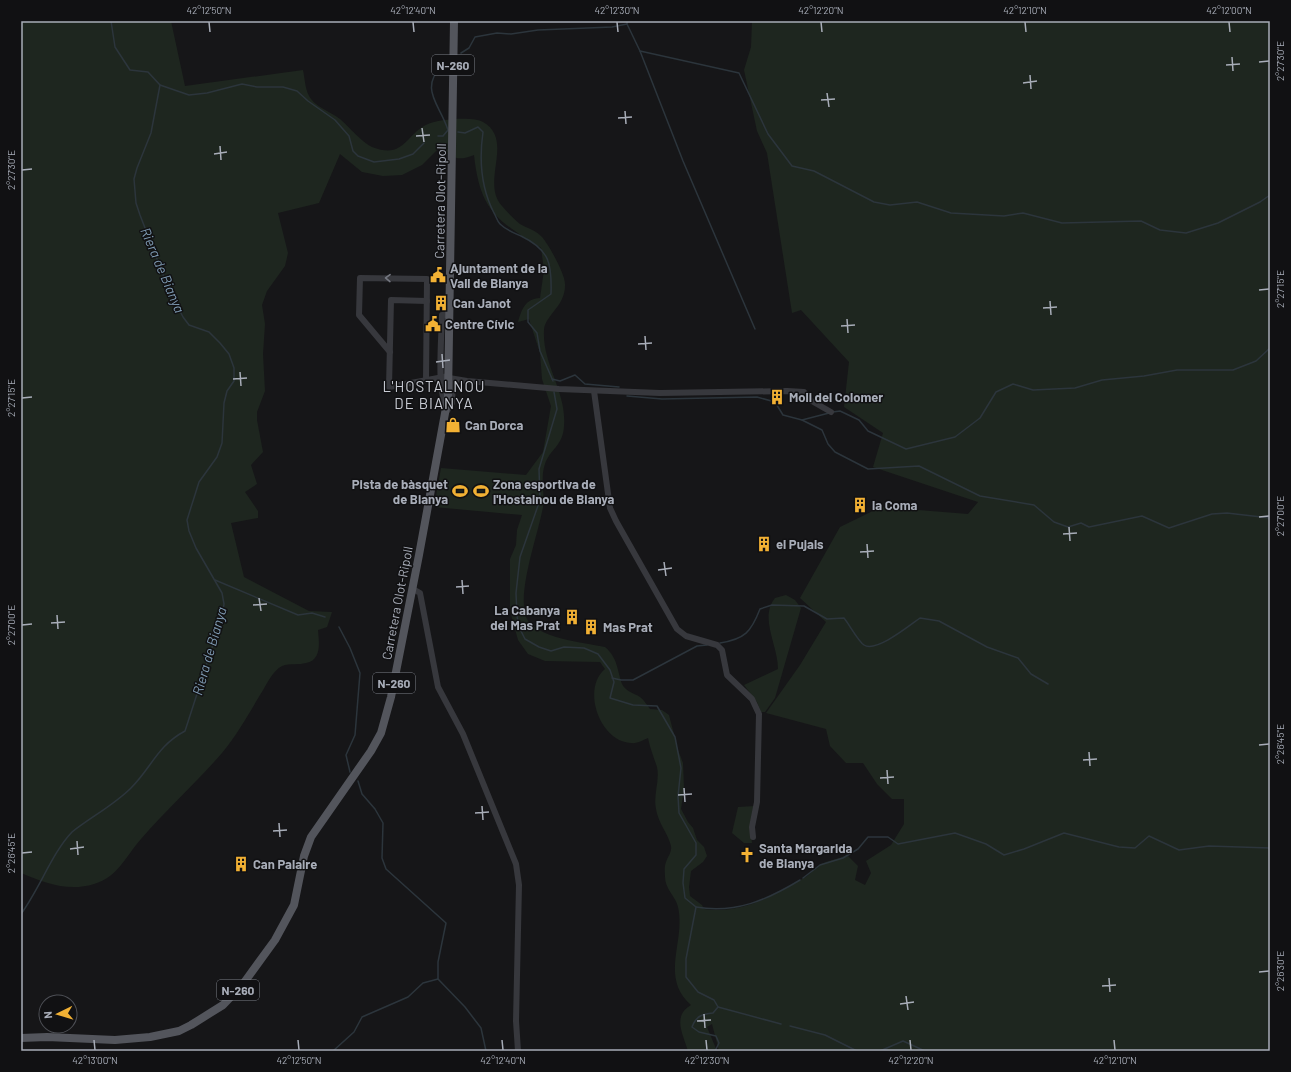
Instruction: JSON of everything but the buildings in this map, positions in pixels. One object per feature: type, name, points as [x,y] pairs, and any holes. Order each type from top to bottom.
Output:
[{"type":"main road","name":"Carretera Olot-Ripoll","points":[[21,1038],[47,1037],[115,1040],[162,1036],[179,1030],[205,1017],[223,1005],[243,984],[276,940],[294,905],[304,856],[311,837],[371,751],[381,733],[387,714],[413,589],[446,405],[450,315],[454,21]]},
{"type":"street","points":[[390,352],[359,314],[360,278],[427,279],[429,380]]},
{"type":"street","points":[[427,301],[391,300],[390,387],[429,380],[447,379],[594,391],[660,393],[792,391],[804,392],[810,400],[830,412]]},
{"type":"street","points":[[445,414],[452,404],[447,379]]},
{"type":"street","points":[[594,391],[610,508],[616,521],[677,630],[686,636],[717,645],[722,650],[727,675],[752,699],[759,714],[757,802],[752,826],[753,837]]},
{"type":"street","points":[[413,589],[420,593],[438,687],[463,734],[516,864],[519,885],[516,1021],[518,1051]]},
{"type":"shaded area","points":[[21,21],[171,21],[185,86],[303,70],[309,96],[314,102],[340,119],[368,145],[383,150],[398,148],[421,128],[433,122],[456,119],[472,119],[483,122],[492,130],[496,139],[497,150],[494,185],[496,196],[508,213],[520,224],[535,231],[542,237],[549,246],[556,260],[565,284],[562,298],[545,325],[544,330],[544,342],[547,355],[562,401],[564,426],[559,443],[547,459],[544,469],[543,507],[529,563],[524,593],[526,617],[531,624],[539,630],[550,635],[605,647],[615,660],[622,684],[626,689],[640,697],[650,709],[662,710],[669,715],[683,763],[684,788],[681,809],[693,828],[697,840],[704,847],[707,856],[703,862],[691,871],[689,887],[690,896],[702,905],[704,909],[718,910],[731,909],[758,902],[807,876],[821,864],[847,855],[858,866],[855,880],[865,885],[871,873],[866,861],[891,845],[904,824],[904,799],[892,799],[877,784],[863,763],[846,763],[830,746],[826,729],[766,713],[800,665],[826,622],[800,598],[840,527],[881,507],[968,514],[978,502],[873,467],[883,433],[844,407],[849,362],[801,310],[792,313],[767,153],[757,131],[744,70],[751,47],[752,21],[1270,21],[1270,1051],[719,1051],[712,1024],[707,1027],[717,1051],[688,1051],[680,1026],[680,1020],[685,1009],[691,1005],[682,994],[677,983],[675,971],[680,920],[677,903],[665,881],[665,866],[671,846],[657,814],[655,798],[658,772],[648,738],[640,742],[633,743],[620,740],[610,734],[603,724],[597,713],[595,701],[595,689],[598,678],[605,669],[600,662],[545,661],[528,654],[518,640],[510,611],[510,559],[516,545],[517,530],[522,515],[434,507],[441,468],[526,475],[543,452],[551,406],[542,379],[540,353],[529,319],[518,322],[525,306],[531,300],[540,298],[544,270],[541,248],[512,229],[493,212],[481,189],[474,155],[463,158],[455,158],[438,149],[422,165],[402,175],[383,176],[362,172],[340,154],[319,203],[278,213],[288,253],[285,266],[267,291],[262,305],[265,324],[263,354],[265,391],[257,412],[257,420],[263,452],[251,465],[257,484],[245,492],[258,511],[258,518],[231,523],[244,577],[309,611],[332,612],[327,627],[318,630],[319,645],[315,658],[303,664],[285,665],[275,671],[247,717],[222,753],[151,828],[121,865],[109,876],[94,884],[66,887],[48,883],[21,873]]},
{"type":"shaded area","points":[[786,595],[795,600],[801,608],[775,698],[765,712],[761,712],[757,702],[744,685],[778,669],[770,632],[769,614],[775,598]]},
{"type":"shaded area","points":[[755,806],[750,828],[752,843],[744,843],[732,833],[738,807]]},
{"type":"waterway","name":"Riera de Bianya","points":[[21,914],[58,850],[72,832],[131,788],[161,750],[185,731],[221,620],[224,604],[222,593],[196,548],[189,531],[187,520],[199,482],[217,457],[222,443],[224,403],[227,391],[234,381],[234,368],[229,354],[220,343],[209,332],[189,325],[183,317],[169,290],[140,215],[136,203],[134,179],[151,133],[160,85],[148,72],[130,70],[115,47],[111,21]]},
{"type":"waterway","points":[[461,53],[469,48],[475,37],[497,33],[511,34],[538,30],[612,27],[627,24],[627,21]]},
{"type":"waterway","points":[[627,24],[640,51],[739,73],[768,134],[792,166],[814,171],[874,202],[890,205],[917,202],[951,213],[1004,216],[1023,213],[1062,223],[1141,221],[1160,230],[1186,233],[1218,223],[1260,202],[1270,195]]},
{"type":"waterway","points":[[640,51],[683,161],[755,329]]},
{"type":"waterway","points":[[438,136],[443,136],[448,130],[436,104],[431,88],[432,80],[444,62]]},
{"type":"waterway","points":[[160,85],[189,95],[207,93],[242,84],[257,87],[283,87],[297,91],[308,101],[335,120],[349,136],[353,151],[358,156],[374,162],[399,159],[413,154],[424,143]]},
{"type":"waterway","points":[[458,132],[465,133],[478,127],[483,132],[481,153],[482,174],[486,194],[497,220],[505,228],[531,241],[538,247],[544,253],[550,266],[551,294],[528,310],[528,322],[537,333],[540,351],[553,381]]},
{"type":"waterway","points":[[833,412],[840,411],[859,420],[868,431],[906,449],[955,437],[980,418],[996,392],[1013,384],[1033,390],[1075,388],[1102,380],[1144,376],[1177,370],[1233,370],[1256,361],[1270,348]]},
{"type":"waterway","points":[[552,379],[560,381],[575,375],[585,384],[619,387]]},
{"type":"waterway","points":[[554,392],[557,409],[539,469],[540,500],[520,557],[516,593],[519,627],[525,639],[539,647],[551,651],[564,647],[584,648],[598,654],[610,670],[614,682],[610,698],[633,705],[657,706],[675,737],[681,768],[678,796],[679,813],[696,843],[696,855],[684,869],[683,883],[685,898],[696,907],[686,959],[686,977],[698,992],[714,1000],[718,1007],[713,1013],[706,1014],[698,1018],[692,1027],[699,1032],[716,1036],[719,1043],[715,1051]]},
{"type":"waterway","points":[[627,396],[662,399],[757,397],[775,402],[783,415],[802,420],[829,413]]},
{"type":"waterway","points":[[802,420],[822,430],[828,444],[835,452],[868,469],[919,466],[980,496],[1034,505],[1054,522],[1068,527],[1081,523],[1089,527],[1142,516],[1169,528],[1212,514],[1227,513],[1270,518]]},
{"type":"waterway","points":[[215,580],[298,615],[312,613],[325,617]]},
{"type":"waterway","points":[[720,643],[741,637],[750,629],[760,609],[772,605],[804,606],[827,619],[844,618],[862,643],[869,646],[884,642],[920,618],[939,621],[987,647],[1018,658],[1031,674],[1048,684]]},
{"type":"waterway","points":[[339,627],[350,648],[360,673],[355,735],[346,755],[350,772]]},
{"type":"waterway","points":[[612,678],[633,680],[697,646],[707,645]]},
{"type":"waterway","points":[[358,781],[362,794],[375,809],[383,823],[382,858],[386,869],[446,923],[438,962],[438,979],[465,1007],[481,1028],[486,1051]]},
{"type":"waterway","points":[[803,878],[820,865],[843,858],[858,849],[868,837],[888,837],[898,844],[955,833],[986,844],[1004,855],[1024,849],[1064,833],[1119,847],[1135,848],[1149,836],[1179,850],[1209,846],[1270,848]]},
{"type":"waterway","points":[[696,907],[724,909],[750,904],[775,894],[800,880]]},
{"type":"waterway","points":[[333,1051],[354,1032],[362,1017],[408,997],[423,983],[438,979]]},
{"type":"waterway","points":[[718,1007],[781,1024]]},
{"type":"waterway","points":[[790,1026],[825,1035],[857,1051]]},
{"type":"waterway","points":[[880,1051],[903,1041],[925,1051]]},
{"type":"place","name":"Ajuntament de la Vall de Bianya","points":[[438,275]]},
{"type":"place","name":"Can Janot","points":[[441,303]]},
{"type":"place","name":"Centre Cívic","points":[[433,324]]},
{"type":"place","name":"Moli del Colomer","points":[[777,397]]},
{"type":"place","name":"Can Dorca","points":[[453,425]]},
{"type":"place","name":"Pista de bàsquet de Bianya","points":[[460,491]]},
{"type":"place","name":"Zona esportiva de l'Hostalnou de Bianya","points":[[481,491]]},
{"type":"place","name":"la Coma","points":[[860,505]]},
{"type":"place","name":"el Pujals","points":[[764,544]]},
{"type":"place","name":"La Cabanya del Mas Prat","points":[[572,617]]},
{"type":"place","name":"Mas Prat","points":[[591,627]]},
{"type":"place","name":"Santa Margarida de Bianya","points":[[747,855]]},
{"type":"place","name":"Can Palaire","points":[[241,864]]},
{"type":"district","name":"L'HOSTALNOU DE BIANYA","points":[[434,394]]}]
